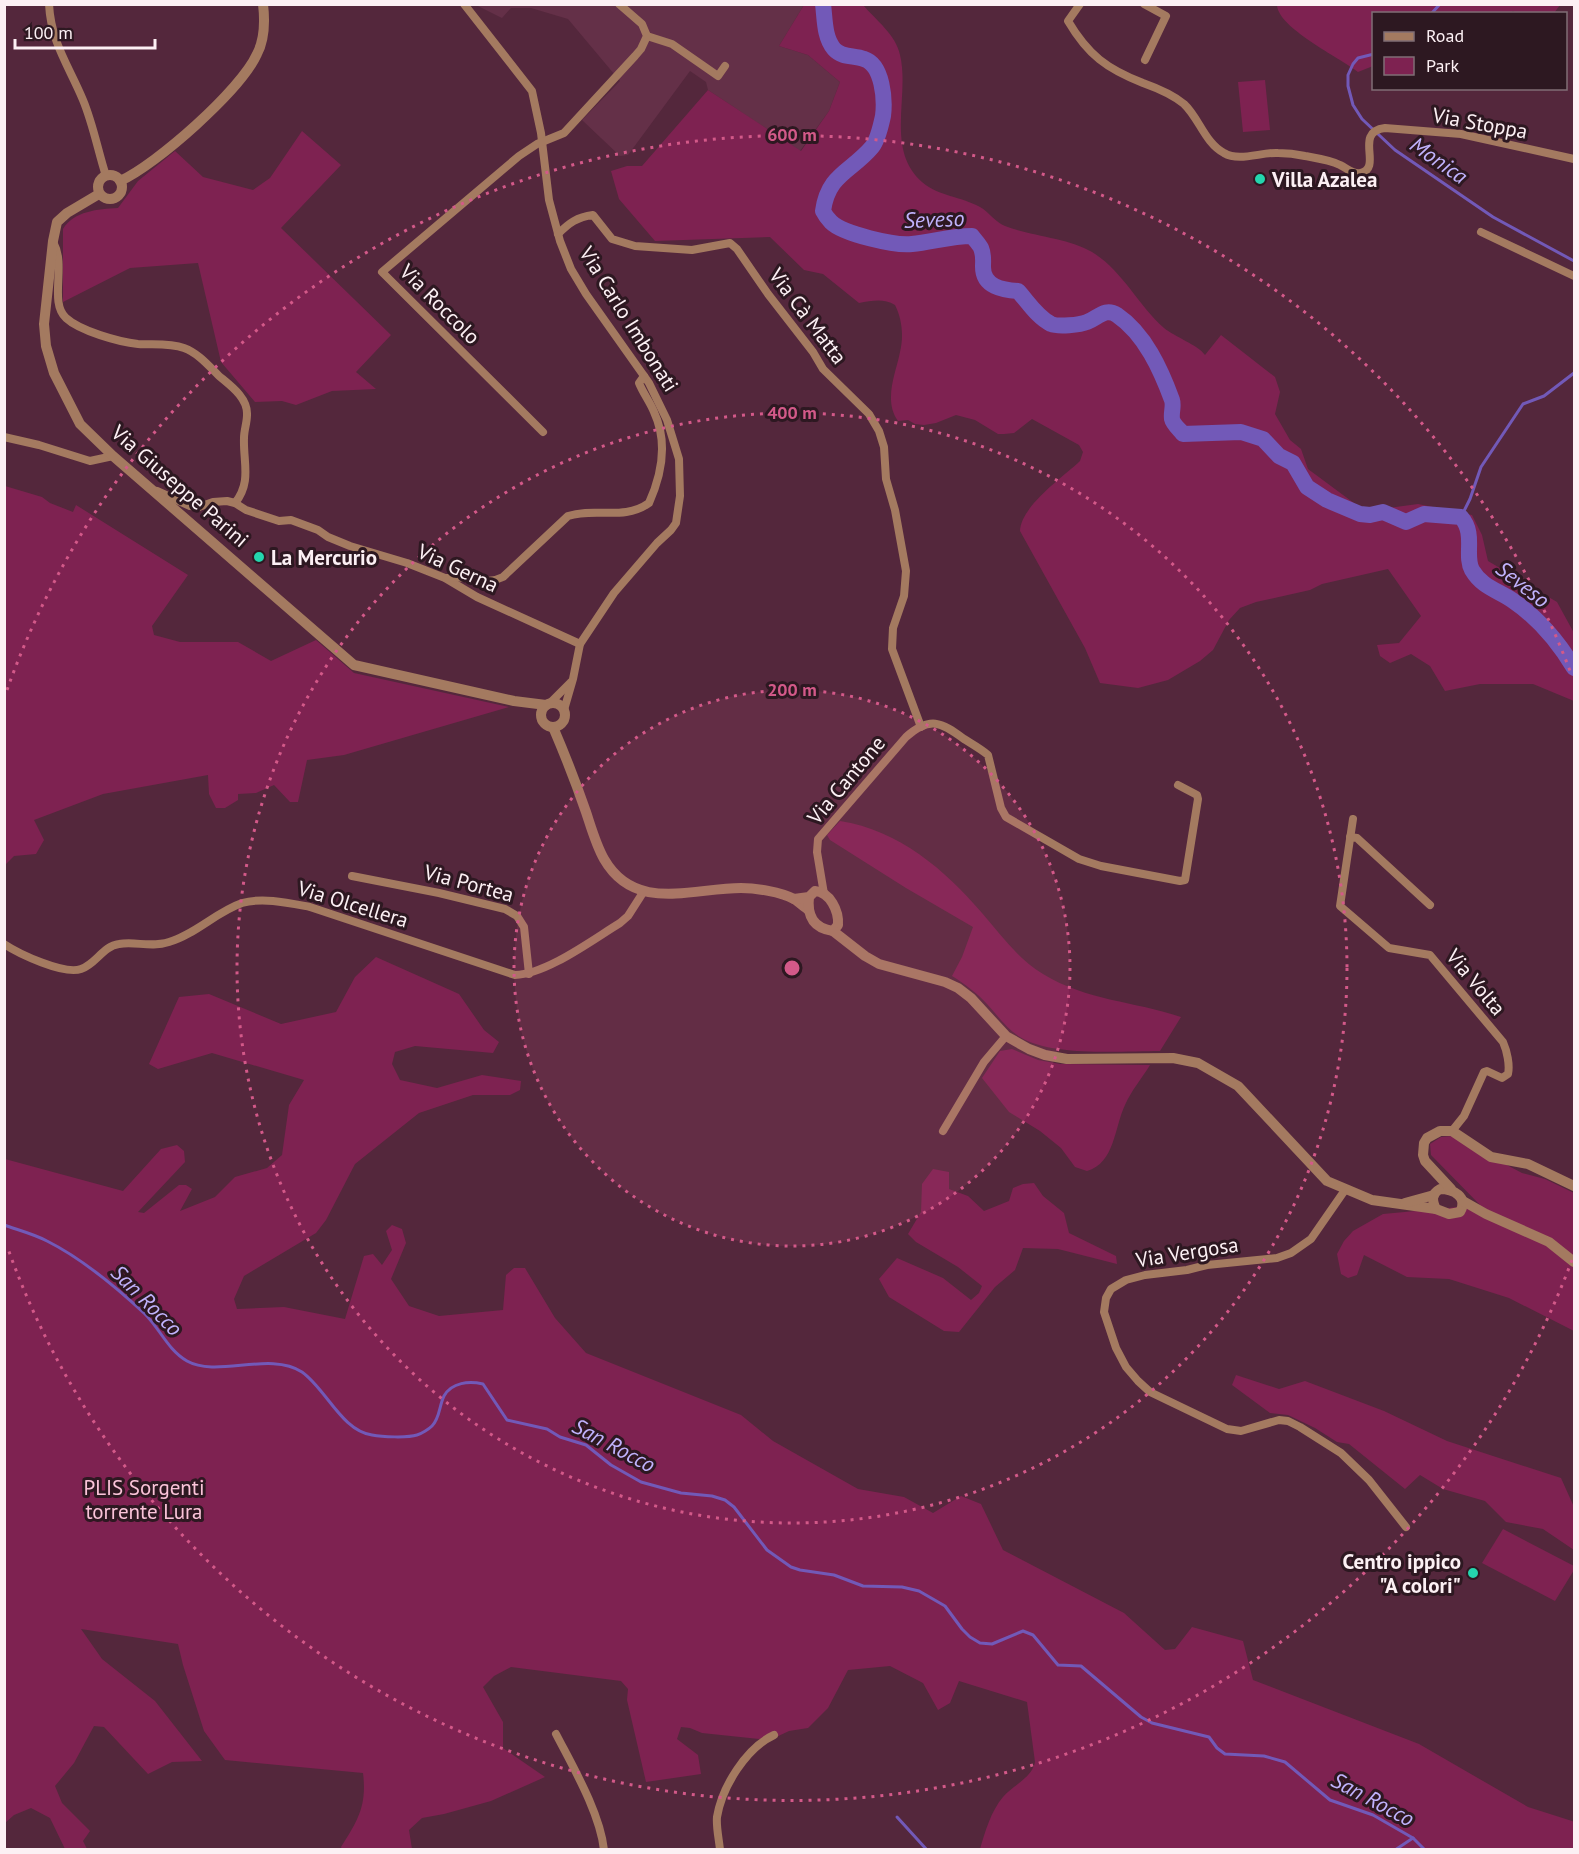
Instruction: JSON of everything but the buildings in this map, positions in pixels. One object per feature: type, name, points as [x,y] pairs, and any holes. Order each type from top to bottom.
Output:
[{"type":"street","points":[[49,4],[50,21],[55,39],[84,102],[106,176]]},
{"type":"street","points":[[120,181],[161,155],[237,84],[257,55],[262,43],[263,4]]},
{"type":"street","name":"Via Carlo Imbonati","points":[[464,4],[532,91],[543,142],[549,200],[571,269],[644,376],[667,420],[677,449],[681,477],[678,518],[671,530],[614,593],[580,644],[564,715]]},
{"type":"street","points":[[543,142],[564,132],[577,120],[641,49],[647,36],[642,24],[618,4]]},
{"type":"street","name":"Via Stoppa","points":[[1080,4],[1068,21],[1092,55],[1108,68],[1162,90],[1182,102],[1212,143],[1224,154],[1233,156],[1276,152],[1304,156],[1340,165],[1355,173],[1363,173],[1371,162],[1368,142],[1375,132],[1461,134],[1575,159]]},
{"type":"street","points":[[1144,4],[1166,16],[1145,60]]},
{"type":"street","points":[[647,36],[672,44],[718,76],[725,66]]},
{"type":"street","name":"Via Roccolo","points":[[543,142],[502,169],[382,272],[543,432]]},
{"type":"street","points":[[111,175],[120,181],[121,191],[114,199],[108,199],[99,194],[98,183],[106,176],[111,175]]},
{"type":"street","name":"Via Giuseppe Parini","points":[[99,194],[57,222],[46,295],[44,324],[46,346],[54,373],[80,424],[113,456],[354,665],[514,701],[548,704]]},
{"type":"street","name":"Via Cà Matta","points":[[558,234],[573,220],[593,215],[612,239],[635,246],[692,250],[730,243],[737,249],[823,369],[869,414],[879,431],[884,447],[886,479],[895,510],[906,571],[904,596],[893,628],[892,648],[921,727]]},
{"type":"street","points":[[1481,232],[1575,276]]},
{"type":"street","points":[[53,241],[59,269],[58,305],[61,313],[68,320],[78,326],[135,344],[183,348],[199,357],[241,396],[247,417],[244,437],[245,477],[244,489],[235,503]]},
{"type":"street","points":[[445,578],[467,578],[482,582],[498,580],[568,516],[579,513],[626,513],[649,503],[656,489],[662,459],[662,438],[655,413],[639,382],[644,376]]},
{"type":"street","points":[[4,437],[90,461],[113,456]]},
{"type":"street","name":"Via Gerna","points":[[152,489],[190,506],[199,507],[213,502],[227,501],[279,521],[291,520],[350,546],[407,563],[445,578],[477,597],[580,644]]},
{"type":"street","points":[[573,680],[542,711],[542,719],[544,723],[553,727],[566,756],[604,859],[619,877],[630,885],[644,891],[671,895],[742,888],[780,894],[794,899],[809,910],[813,921],[819,927],[832,931],[879,964],[945,982],[958,988],[971,998],[1006,1036],[1029,1049],[1067,1059],[1173,1058],[1198,1063],[1238,1086],[1327,1181],[1372,1200],[1436,1209],[1449,1214],[1461,1206]]},
{"type":"street","name":"Via Giuseppe Parini","points":[[514,701],[542,719]]},
{"type":"street","points":[[548,704],[558,704],[564,715],[566,756]]},
{"type":"street","points":[[553,727],[559,725],[564,715]]},
{"type":"street","name":"Via Cantone","points":[[816,894],[821,878],[817,852],[818,839],[906,737],[931,723],[946,726],[988,755],[1001,808],[1006,817],[1079,859],[1101,866],[1180,881],[1185,880],[1198,799],[1197,795],[1178,785]]},
{"type":"street","name":"Via Volta","points":[[1353,819],[1340,906],[1389,948],[1430,955],[1506,1048],[1508,1074],[1502,1078],[1487,1071],[1484,1072],[1464,1116],[1452,1131]]},
{"type":"street","points":[[1350,837],[1357,838],[1430,905]]},
{"type":"street","name":"Via Portea","points":[[352,876],[439,893],[505,909],[518,916],[524,927],[529,974]]},
{"type":"street","points":[[529,974],[545,968],[620,923],[628,916],[644,891]]},
{"type":"street","points":[[794,899],[816,894],[834,904],[853,945]]},
{"type":"street","points":[[809,910],[816,894]]},
{"type":"street","name":"Via Olcellera","points":[[4,944],[26,956],[67,970],[81,969],[107,948],[119,944],[151,946],[170,942],[243,903],[283,902],[310,907],[515,975],[529,974]]},
{"type":"street","points":[[832,931],[838,925],[839,919]]},
{"type":"street","points":[[943,1131],[984,1062],[1006,1036]]},
{"type":"street","points":[[1461,1206],[1458,1194],[1438,1176],[1425,1161],[1423,1155],[1424,1143],[1432,1134],[1440,1131],[1452,1131],[1491,1157],[1528,1164],[1575,1186]]},
{"type":"street","points":[[1436,1209],[1433,1198],[1438,1176]]},
{"type":"street","points":[[1403,1204],[1435,1193],[1440,1189],[1451,1189]]},
{"type":"street","name":"Via Vergosa","points":[[1345,1190],[1311,1239],[1291,1253],[1277,1258],[1207,1265],[1126,1280],[1111,1289],[1106,1298],[1104,1312],[1116,1348],[1126,1367],[1150,1392],[1227,1429],[1242,1431],[1280,1420],[1300,1426],[1341,1453],[1369,1480],[1406,1527]]},
{"type":"street","points":[[1461,1206],[1486,1214],[1549,1242],[1575,1262]]},
{"type":"street","points":[[556,1734],[585,1791],[603,1840],[604,1850]]},
{"type":"street","points":[[720,1850],[717,1818],[728,1787],[742,1760],[754,1747],[774,1735]]},
{"type":"shaded area","points":[[476,5],[804,5],[779,46],[808,55],[840,82],[829,111],[800,151],[708,90],[706,82],[690,71],[628,155],[620,156],[582,120],[620,81],[568,19],[531,8],[511,8],[502,18]]},
{"type":"green space","points":[[1277,4],[1560,5],[1555,12],[1372,12],[1372,66],[1358,72],[1311,42],[1287,23],[1280,14]]},
{"type":"green space","points":[[804,5],[863,5],[894,41],[900,55],[902,71],[901,138],[904,154],[911,169],[922,182],[936,191],[980,207],[1005,226],[1072,243],[1092,252],[1112,268],[1164,328],[1205,355],[1221,335],[1275,377],[1280,392],[1275,414],[1290,440],[1301,449],[1308,469],[1362,509],[1366,511],[1418,504],[1472,515],[1482,535],[1488,561],[1557,602],[1574,633],[1574,701],[1533,684],[1480,684],[1445,691],[1430,666],[1411,654],[1390,663],[1380,656],[1377,645],[1399,643],[1421,616],[1388,569],[1322,584],[1310,590],[1256,602],[1240,608],[1229,620],[1213,650],[1200,661],[1168,680],[1138,688],[1100,683],[1085,648],[1020,531],[1027,512],[1035,502],[1080,461],[1083,452],[1079,445],[1032,419],[1014,433],[1004,434],[998,434],[975,420],[956,415],[924,425],[908,420],[898,421],[891,404],[892,386],[902,340],[901,322],[895,305],[882,301],[859,303],[823,274],[804,270],[770,237],[655,241],[619,199],[611,171],[627,166],[642,166],[708,90],[801,151],[829,111],[840,82],[808,55],[779,46]]},
{"type":"green space","points":[[1265,80],[1270,130],[1243,132],[1238,82]]},
{"type":"green space","points":[[302,131],[341,165],[281,228],[391,335],[356,372],[376,389],[332,391],[296,405],[282,401],[255,402],[221,362],[198,263],[130,268],[63,302],[63,229],[73,218],[95,210],[118,208],[138,181],[175,151],[203,177],[253,190],[270,178]]},
{"type":"green space","points":[[5,486],[42,497],[50,503],[73,512],[76,505],[188,575],[152,626],[154,635],[180,642],[238,642],[271,661],[316,640],[354,673],[509,707],[344,755],[307,760],[298,802],[290,802],[274,785],[256,793],[238,794],[238,800],[225,808],[216,808],[209,794],[208,775],[103,794],[34,820],[44,840],[36,854],[14,856],[5,865]]},
{"type":"green space","points":[[840,821],[882,833],[919,854],[968,897],[1018,954],[1043,974],[1077,990],[1181,1017],[1160,1051],[1107,1052],[1050,1048],[1015,1034],[979,996],[952,976],[973,927],[830,840],[827,835]]},
{"type":"green space","name":"PLIS Sorgenti torrente Lura","points":[[376,957],[459,994],[484,1030],[499,1042],[493,1053],[415,1046],[395,1052],[392,1064],[400,1080],[437,1088],[482,1075],[521,1081],[520,1090],[510,1095],[473,1095],[419,1113],[355,1164],[326,1220],[316,1233],[244,1276],[234,1299],[237,1309],[284,1307],[345,1319],[364,1256],[373,1254],[382,1265],[392,1250],[386,1231],[392,1225],[402,1229],[406,1243],[391,1279],[409,1306],[439,1316],[503,1310],[506,1275],[514,1268],[525,1268],[555,1318],[586,1353],[741,1415],[773,1441],[858,1489],[904,1497],[933,1513],[961,1496],[981,1504],[1003,1550],[1124,1613],[1165,1650],[1175,1649],[1192,1627],[1243,1641],[1253,1680],[1419,1744],[1528,1807],[1574,1822],[1574,1849],[980,1849],[995,1809],[1007,1793],[1030,1773],[1035,1762],[1027,1702],[959,1681],[950,1703],[938,1710],[923,1683],[890,1666],[848,1670],[828,1708],[808,1728],[789,1731],[770,1740],[702,1733],[681,1727],[677,1739],[698,1755],[701,1774],[646,1782],[627,1700],[628,1689],[621,1681],[511,1667],[494,1676],[483,1687],[503,1722],[503,1748],[545,1777],[491,1801],[422,1818],[409,1830],[412,1849],[342,1849],[360,1812],[364,1795],[363,1773],[225,1760],[204,1731],[178,1644],[81,1629],[102,1659],[155,1701],[202,1761],[172,1762],[148,1774],[104,1727],[94,1726],[74,1763],[55,1786],[62,1803],[90,1831],[83,1841],[87,1849],[65,1849],[50,1818],[31,1808],[14,1815],[5,1823],[5,1159],[123,1191],[161,1149],[177,1145],[184,1151],[185,1162],[138,1212],[144,1213],[179,1185],[186,1185],[192,1189],[180,1211],[215,1197],[235,1177],[267,1168],[282,1155],[289,1105],[304,1080],[212,1053],[158,1069],[149,1064],[179,997],[209,994],[281,1024],[336,1012],[355,977]]},
{"type":"green space","points":[[1012,1049],[1038,1060],[1060,1064],[1150,1065],[1125,1105],[1108,1153],[1096,1167],[1087,1171],[1075,1167],[1061,1148],[1040,1131],[1009,1112],[982,1078],[1000,1051]]},
{"type":"green space","points":[[1452,1136],[1522,1173],[1545,1179],[1574,1193],[1574,1331],[1509,1298],[1449,1279],[1407,1277],[1364,1255],[1357,1275],[1348,1278],[1341,1274],[1337,1254],[1344,1241],[1353,1231],[1383,1214],[1480,1205],[1431,1155],[1430,1144],[1441,1137]]},
{"type":"green space","points":[[933,1169],[949,1172],[949,1189],[968,1196],[984,1211],[1009,1201],[1013,1188],[1034,1183],[1043,1196],[1064,1213],[1069,1233],[1116,1256],[1117,1264],[1058,1249],[1023,1248],[1015,1270],[995,1287],[959,1332],[944,1331],[889,1297],[879,1279],[897,1258],[943,1278],[971,1300],[979,1293],[982,1286],[958,1267],[916,1242],[908,1234],[921,1212],[922,1184]]},
{"type":"green space","points":[[1236,1375],[1279,1389],[1305,1381],[1384,1411],[1447,1441],[1561,1478],[1574,1507],[1574,1550],[1543,1529],[1506,1522],[1485,1501],[1443,1489],[1420,1475],[1405,1489],[1349,1444],[1337,1442],[1288,1415],[1270,1413],[1232,1385]]},
{"type":"green space","points":[[1503,1529],[1574,1566],[1574,1570],[1555,1601],[1482,1563]]},
{"type":"waterway","name":"Seveso","points":[[823,4],[825,28],[834,49],[841,54],[864,59],[875,68],[879,75],[884,101],[883,116],[874,144],[835,181],[830,189],[823,211],[831,222],[857,235],[904,244],[972,236],[982,251],[986,279],[1000,288],[1018,291],[1037,313],[1051,324],[1079,324],[1109,312],[1127,323],[1151,353],[1172,400],[1173,421],[1183,434],[1241,432],[1263,439],[1279,456],[1293,463],[1307,487],[1327,500],[1360,514],[1370,515],[1383,512],[1406,522],[1424,514],[1461,517],[1468,530],[1470,564],[1476,576],[1512,600],[1539,622],[1562,649],[1574,668]]},
{"type":"waterway","name":"Monica","points":[[1433,12],[1440,4]]},
{"type":"waterway","name":"Monica","points":[[1372,54],[1358,58],[1348,75],[1348,86],[1353,105],[1362,119],[1395,150],[1493,217],[1574,261]]},
{"type":"waterway","name":"Monica","points":[[1461,517],[1481,467],[1523,404],[1544,396],[1574,373]]},
{"type":"waterway","name":"San Rocco","points":[[4,1225],[47,1241],[98,1274],[145,1314],[169,1345],[187,1361],[213,1367],[259,1364],[289,1366],[311,1379],[352,1426],[361,1432],[382,1436],[408,1437],[421,1434],[435,1423],[447,1391],[456,1385],[483,1384],[507,1420],[547,1429],[560,1437],[586,1445],[611,1465],[641,1482],[681,1493],[712,1496],[725,1500],[734,1507],[767,1550],[791,1567],[834,1575],[863,1586],[902,1587],[919,1591],[945,1606],[962,1629],[980,1643],[992,1644],[1023,1631],[1033,1635],[1058,1665],[1081,1666],[1141,1717],[1152,1723],[1209,1737],[1225,1754],[1264,1756],[1285,1762],[1330,1800],[1373,1815],[1413,1838],[1425,1850]]},
{"type":"waterway","points":[[897,1817],[927,1850]]},
{"type":"waterway","points":[[1395,1850],[1413,1838]]},
{"type":"place","name":"Villa Azalea","points":[[1260,179]]},
{"type":"place","name":"La Mercurio","points":[[259,557]]},
{"type":"place","name":"Centro ippico \"A colori\"","points":[[1473,1573]]}]
